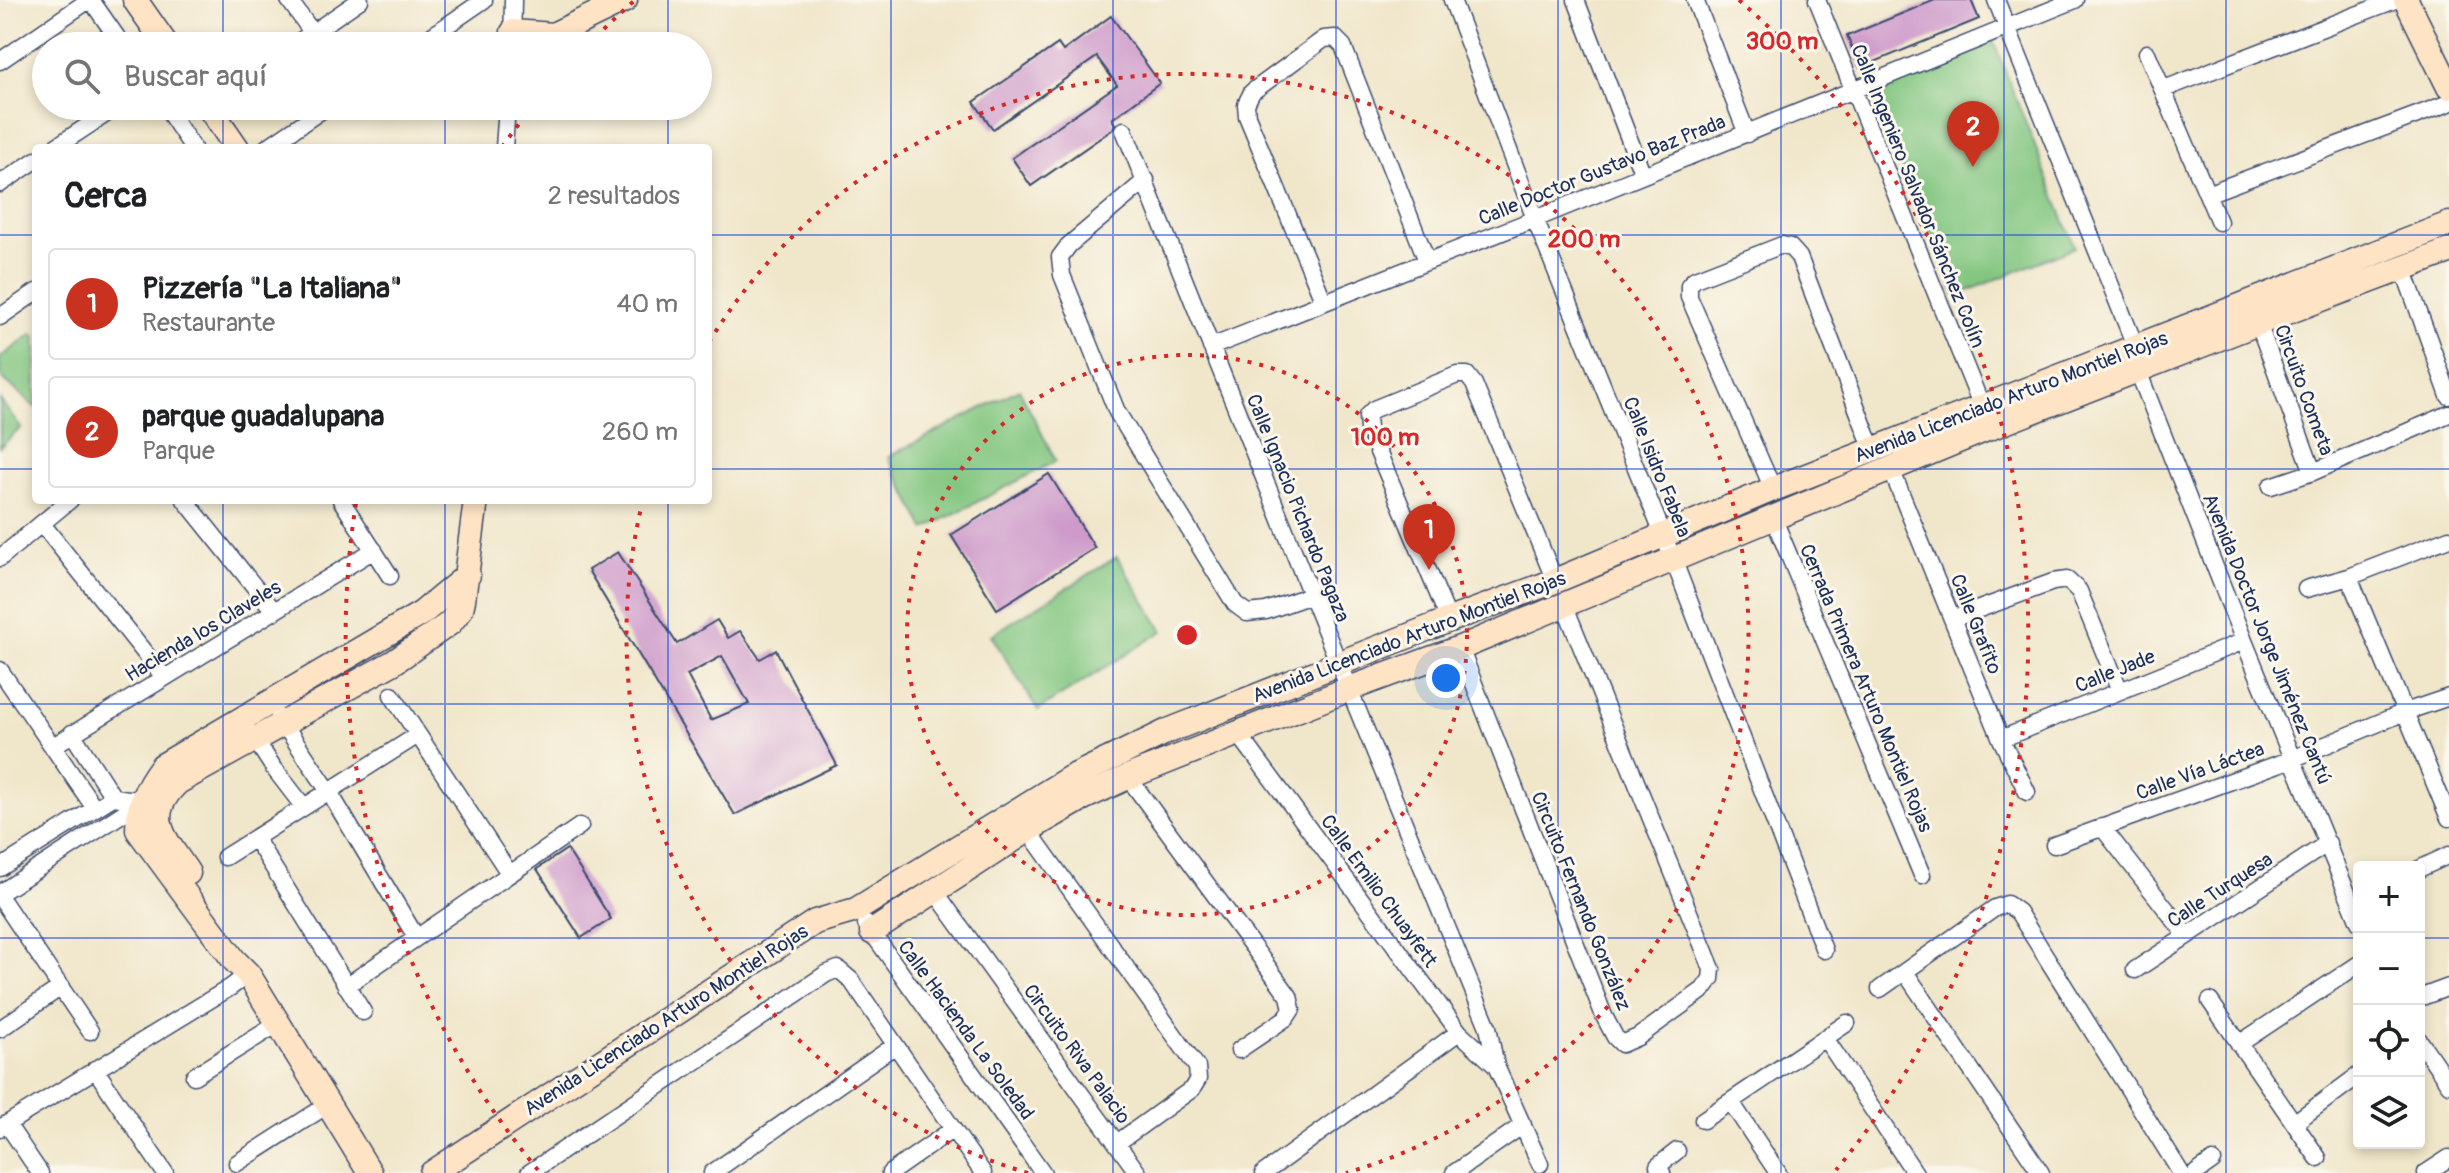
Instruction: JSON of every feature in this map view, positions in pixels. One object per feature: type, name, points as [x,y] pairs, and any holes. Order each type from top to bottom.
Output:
[{"type":"main road","points":[[135,0],[157,32]]},
{"type":"main road","points":[[559,32],[625,0]]},
{"type":"main road","points":[[2406,0],[2449,87]]},
{"type":"main road","points":[[218,120],[234,144]]},
{"type":"main road","name":"Avenida Licenciado Arturo Montiel Rojas","points":[[432,1173],[815,922],[856,910],[1070,778],[1168,731],[1555,581],[1773,517],[1982,431],[2449,224]]},
{"type":"main road","name":"Avenida Licenciado Arturo Montiel Rojas","points":[[872,932],[1028,830],[1083,798],[1128,777],[1460,648],[1564,604],[1773,489],[1982,407],[2258,323],[2449,251]]},
{"type":"main road","points":[[152,802],[178,782],[394,662],[450,623],[461,609],[476,504]]},
{"type":"main road","points":[[370,1173],[248,974],[242,954],[159,828],[147,786],[162,766],[422,613],[468,575]]},
{"type":"street","points":[[43,32],[90,0],[113,32]]},
{"type":"street","points":[[289,0],[312,32],[360,0]]},
{"type":"street","points":[[438,32],[485,0],[513,2],[512,32]]},
{"type":"street","name":"Calle Isidro Fabela","points":[[1452,0],[1535,219],[1668,548],[1824,950]]},
{"type":"street","points":[[1576,0],[1643,175]]},
{"type":"street","points":[[1695,0],[1747,134]]},
{"type":"street","name":"Calle Ingeniero Salvador Sánchez Colín","points":[[1817,0],[1982,407]]},
{"type":"street","name":"Avenida Doctor Jorge Jiménez Cantú","points":[[1996,0],[2244,641],[2353,907]]},
{"type":"street","name":"Calle Doctor Gustavo Baz Prada","points":[[1211,347],[2075,0]]},
{"type":"street","points":[[2164,89],[2395,0]]},
{"type":"street","points":[[1324,302],[1247,116],[1246,104],[1252,92],[1324,39],[1335,38],[1343,46],[1427,261]]},
{"type":"street","points":[[0,61],[32,39]]},
{"type":"street","points":[[2147,53],[2219,222]]},
{"type":"street","points":[[2207,194],[2449,103]]},
{"type":"street","points":[[60,144],[97,120]]},
{"type":"street","points":[[174,120],[190,144]]},
{"type":"street","points":[[272,144],[307,120]]},
{"type":"street","points":[[504,144],[506,120]]},
{"type":"street","name":"Calle Ignacio Pichardo Pagaza","points":[[1124,130],[1488,1027],[1496,1066],[1540,1164]]},
{"type":"street","points":[[0,184],[32,163]]},
{"type":"street","points":[[1146,180],[1069,245],[1060,257],[1067,288],[1117,412],[1235,604],[1247,613],[1266,611],[1311,595]]},
{"type":"street","points":[[1773,489],[1689,297],[1689,285],[1695,279],[1782,245],[1790,247],[1799,257],[1873,450]]},
{"type":"street","points":[[2403,268],[2449,396]]},
{"type":"street","points":[[0,317],[32,295]]},
{"type":"street","name":"Circuito Cometa","points":[[2258,323],[2313,472]]},
{"type":"street","points":[[1449,620],[1368,428],[1367,416],[1374,409],[1457,375],[1467,375],[1474,384],[1555,581]]},
{"type":"street","name":"Circuito Cometa","points":[[2271,486],[2313,472],[2449,414]]},
{"type":"street","name":"Calle Grafito","points":[[1891,469],[2001,739],[2027,792]]},
{"type":"street","points":[[0,558],[65,504]]},
{"type":"street","points":[[188,504],[274,611]]},
{"type":"street","points":[[344,504],[390,576]]},
{"type":"street","name":"Cerrada Primera Arturo Montiel Rojas","points":[[1773,517],[1922,875]]},
{"type":"street","points":[[42,524],[164,677]]},
{"type":"street","points":[[2306,589],[2349,577],[2449,538]]},
{"type":"street","name":"Hacienda los Claveles","points":[[53,746],[374,550]]},
{"type":"street","points":[[2349,577],[2449,818]]},
{"type":"street","points":[[1952,619],[2053,582],[2067,580],[2079,591],[2120,691]]},
{"type":"street","name":"Circuito Fernando González","points":[[1460,648],[1604,1016],[1622,1044],[1638,1037],[1703,990],[1711,979],[1712,969],[1564,604]]},
{"type":"street","name":"Calle Jade","points":[[2001,739],[2244,641]]},
{"type":"street","points":[[0,670],[94,807]]},
{"type":"street","points":[[392,695],[509,873]]},
{"type":"street","name":"Calle Vía Láctea","points":[[2054,845],[2292,759],[2449,697]]},
{"type":"street","points":[[268,703],[328,790],[416,937]]},
{"type":"street","points":[[241,719],[303,806]]},
{"type":"street","points":[[72,733],[113,797]]},
{"type":"street","name":"Calle Emilio Chuayfett","points":[[1238,733],[1459,1032],[1496,1066]]},
{"type":"street","points":[[225,857],[418,735]]},
{"type":"street","points":[[1128,777],[1289,996],[1292,1009],[1286,1018],[1239,1050]]},
{"type":"street","points":[[0,868],[113,797],[152,802]]},
{"type":"street","points":[[90,1031],[0,895],[78,842],[152,802]]},
{"type":"street","points":[[346,986],[580,826]]},
{"type":"street","points":[[2102,827],[2187,936]]},
{"type":"street","name":"Circuito Riva Palacio","points":[[934,890],[1117,1143],[1192,1089],[1198,1079],[1197,1067],[1028,830]]},
{"type":"street","points":[[255,838],[363,1012]]},
{"type":"street","name":"Calle Turquesa","points":[[2135,970],[2328,843]]},
{"type":"street","points":[[2425,866],[2449,855]]},
{"type":"street","points":[[1880,989],[1995,908],[2007,904],[2018,912],[2181,1173]]},
{"type":"street","name":"Calle Hacienda La Soledad","points":[[856,910],[1043,1173]]},
{"type":"street","points":[[2239,1044],[2353,968]]},
{"type":"street","points":[[529,1173],[826,974],[838,969],[851,980],[983,1173]]},
{"type":"street","points":[[1905,972],[2041,1173]]},
{"type":"street","points":[[40,1173],[4,1126],[248,974]]},
{"type":"street","points":[[0,1029],[61,987]]},
{"type":"street","points":[[2425,996],[2449,987]]},
{"type":"street","points":[[2210,1001],[2318,1158]]},
{"type":"street","points":[[194,1076],[279,1023]]},
{"type":"street","points":[[1703,1120],[1847,1023]]},
{"type":"street","points":[[1264,1173],[1459,1032]]},
{"type":"street","points":[[1825,1038],[1915,1173]]},
{"type":"street","points":[[712,1173],[894,1046]]},
{"type":"street","points":[[2425,1049],[2449,1084]]},
{"type":"street","points":[[95,1069],[165,1173]]},
{"type":"street","points":[[2294,1123],[2356,1077]]},
{"type":"street","points":[[1731,1102],[1778,1173]]},
{"type":"street","points":[[237,1163],[329,1104]]},
{"type":"street","points":[[1454,1173],[1523,1125]]},
{"type":"street","points":[[890,1173],[953,1129]]},
{"type":"street","points":[[1117,1143],[1138,1173]]},
{"type":"street","points":[[1656,1171],[1677,1151]]},
{"type":"street","points":[[2426,1173],[2449,1158]]},
{"type":"street","points":[[2196,1173],[2213,1161]]},
{"type":"green space","points":[[1992,38],[2075,247],[1956,296],[1869,87]]},
{"type":"green space","points":[[32,334],[32,404],[0,376],[0,358]]},
{"type":"green space","points":[[1019,389],[1056,461],[925,529],[888,457]]},
{"type":"green space","points":[[0,400],[21,428],[0,447]]},
{"type":"green space","points":[[1117,557],[1163,631],[1038,710],[991,635]]},
{"type":"building","points":[[1935,0],[1971,0],[1979,19],[1860,68],[1847,36]]},
{"type":"building","points":[[1111,16],[1160,83],[1112,119],[1115,124],[1113,129],[1031,186],[1012,158],[1117,85],[1097,57],[993,129],[974,102],[1058,44],[1063,51]]},
{"type":"building","points":[[1049,474],[1095,548],[997,609],[951,535]]},
{"type":"building","points":[[618,552],[677,644],[717,620],[728,638],[740,631],[760,659],[776,650],[837,765],[735,815],[588,570]],"holes":[[[722,656],[749,704],[711,720],[687,675]]]},
{"type":"building","points":[[567,849],[611,919],[581,938],[537,869]]},
{"type":"place","name":"parque guadalupana","points":[[1973,167]]},
{"type":"place","name":"Pizzería \"La Italiana\"","points":[[1429,570]]}]
